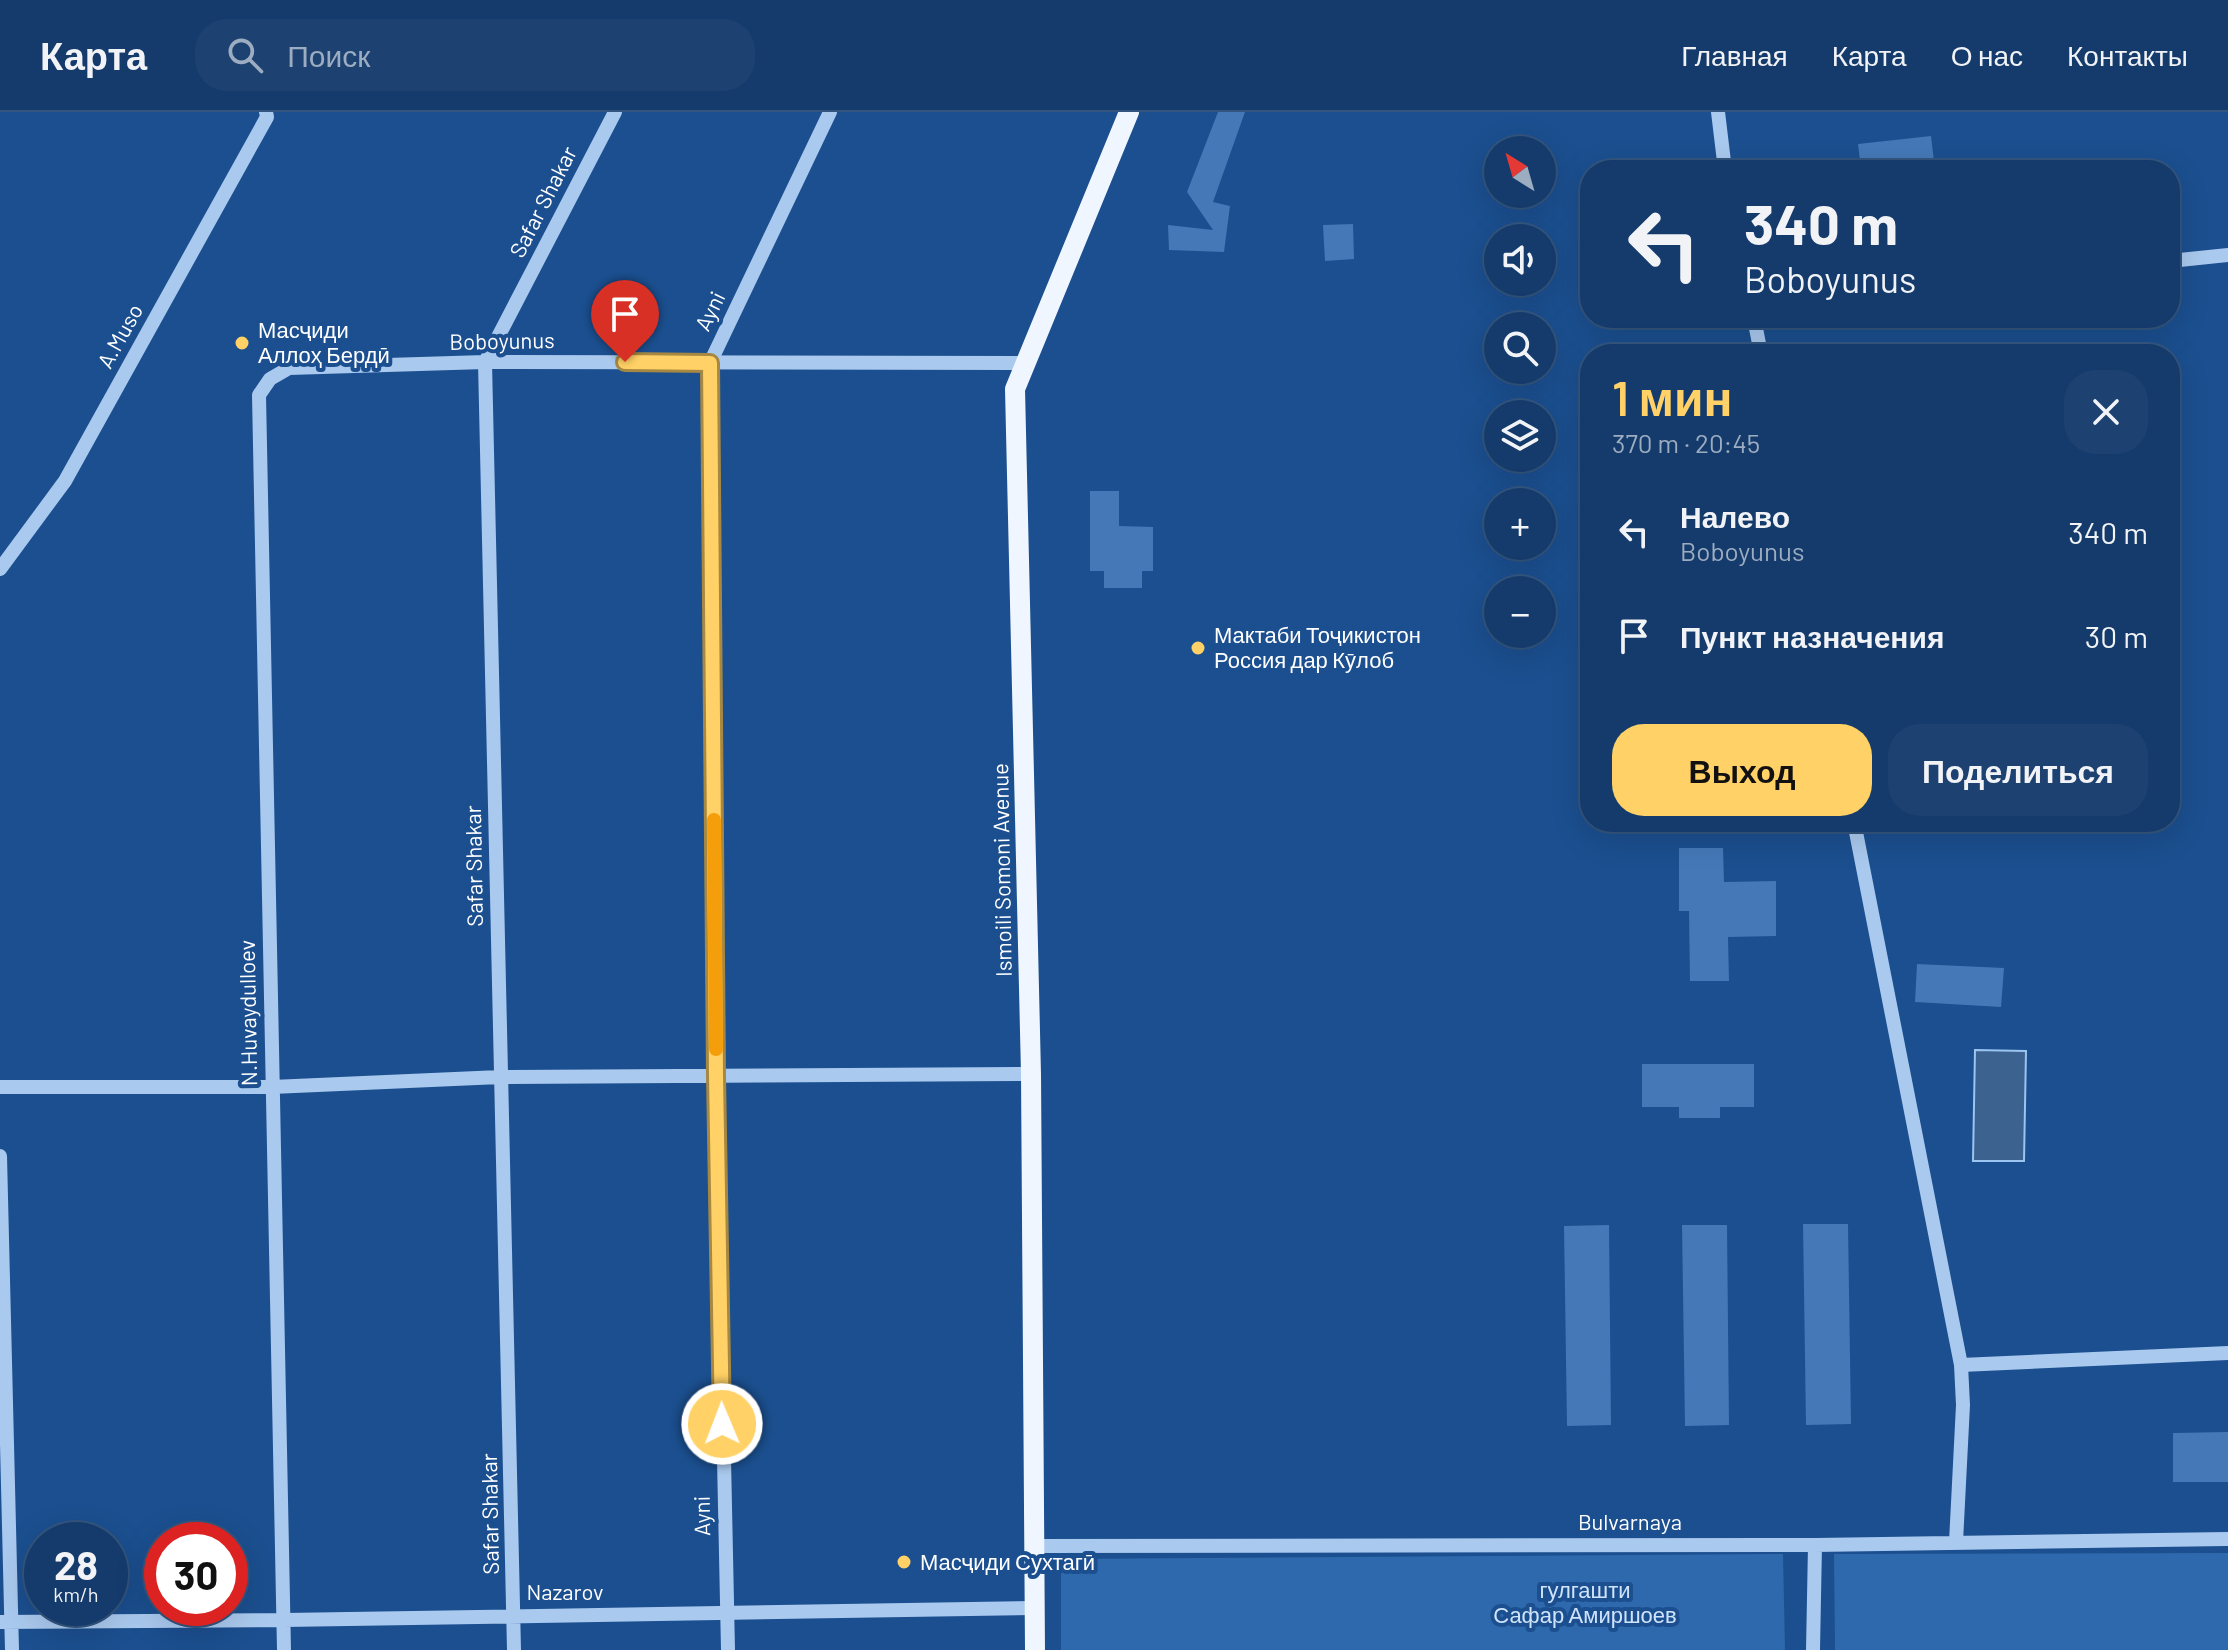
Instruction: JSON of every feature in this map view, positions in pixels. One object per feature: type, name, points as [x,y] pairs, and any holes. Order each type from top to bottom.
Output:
[{"type":"main road","name":"Ismoili Somoni Avenue","points":[[1035,1650],[1031,1074],[1015,389],[1129,112]]},
{"type":"street","name":"Safar Shakar","points":[[514,1650],[485,362],[615,112]]},
{"type":"street","name":"Ayni","points":[[728,1650],[716,1076],[710,363],[830,112]]},
{"type":"street","points":[[1718,112],[1724,160]]},
{"type":"street","name":"A.Muso","points":[[0,569],[65,481],[267,114]]},
{"type":"street","points":[[2180,260],[2228,255]]},
{"type":"street","name":"Boboyunus","points":[[270,379],[289,368],[485,362],[1026,363]]},
{"type":"street","name":"N.Huvaydulloev","points":[[270,379],[259,395],[284,1650]]},
{"type":"street","points":[[1856,832],[1961,1365],[1963,1405],[1956,1542]]},
{"type":"street","points":[[0,1087],[272,1087],[500,1077],[1031,1074]]},
{"type":"street","points":[[0,1156],[6,1622],[12,1650]]},
{"type":"street","points":[[1961,1365],[2228,1353]]},
{"type":"street","name":"Bulvarnaya","points":[[1033,1546],[1815,1545],[2228,1539]]},
{"type":"street","points":[[1813,1650],[1815,1545]]},
{"type":"street","name":"Nazarov","points":[[6,1622],[1034,1608]]},
{"type":"green space","points":[[2228,1553],[2228,1650],[1835,1650],[1834,1554]]},
{"type":"green space","name":"гулгашти Сафар Амиршоев","points":[[1783,1554],[1785,1650],[1061,1650],[1061,1559]]},
{"type":"shaded area","points":[[1975,1050],[2026,1051],[2024,1161],[1973,1161]]},
{"type":"building","points":[[1218,112],[1245,112],[1213,202],[1230,206],[1224,252],[1169,250],[1168,225],[1213,230],[1187,192]]},
{"type":"building","points":[[1931,136],[1934,160],[1860,160],[1858,144]]},
{"type":"building","points":[[1353,224],[1354,259],[1325,261],[1323,225]]},
{"type":"building","points":[[1090,491],[1119,491],[1119,526],[1153,527],[1153,571],[1142,571],[1142,588],[1104,588],[1104,571],[1090,571]]},
{"type":"building","points":[[1679,848],[1723,848],[1724,882],[1776,881],[1776,936],[1728,937],[1729,981],[1690,981],[1689,911],[1679,911]]},
{"type":"building","points":[[1917,964],[2004,968],[2001,1007],[1915,1002]]},
{"type":"building","points":[[1642,1064],[1754,1064],[1754,1107],[1720,1107],[1720,1118],[1679,1118],[1679,1107],[1642,1107]]},
{"type":"building","points":[[1803,1224],[1848,1224],[1851,1424],[1806,1425]]},
{"type":"building","points":[[1609,1225],[1611,1425],[1567,1426],[1564,1226]]},
{"type":"building","points":[[1682,1225],[1727,1225],[1729,1425],[1685,1426]]},
{"type":"building","points":[[2228,1432],[2228,1482],[2173,1482],[2173,1433]]},
{"type":"slow traffic","points":[[714,820],[716,1049]]},
{"type":"place","name":"Масҷиди Аллоҳ Бердӣ","points":[[242,343]]},
{"type":"place","name":"Мактаби Тоҷикистон Россия дар Кӯлоб","points":[[1198,648]]},
{"type":"place","name":"Масҷиди Сухтагӣ","points":[[904,1562]]},
{"type":"route","points":[[625,362],[710,363],[722,1424]]}]
